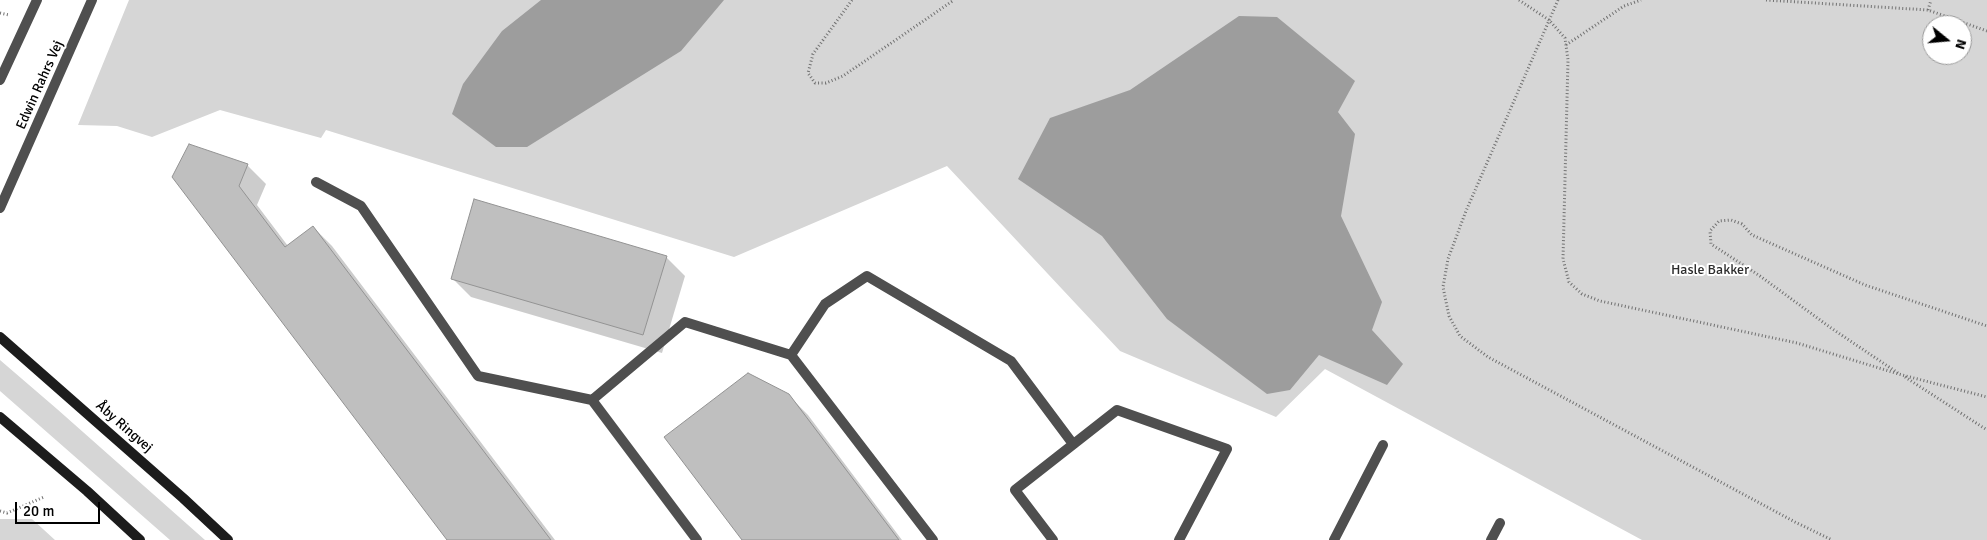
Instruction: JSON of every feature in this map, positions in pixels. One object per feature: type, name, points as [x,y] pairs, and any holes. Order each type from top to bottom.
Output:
[{"type":"main road","name":"Åby Ringvej","points":[[0,337],[228,540]]},
{"type":"main road","points":[[0,417],[140,540]]},
{"type":"street","points":[[0,80],[37,0]]},
{"type":"street","name":"Edwin Rahrs Vej","points":[[0,208],[92,0]]},
{"type":"street","points":[[316,182],[361,206],[478,376],[592,400],[697,540]]},
{"type":"street","points":[[791,355],[824,304],[866,276],[1011,361],[1073,444]]},
{"type":"street","points":[[592,400],[686,322],[791,355],[933,540]]},
{"type":"street","points":[[1054,540],[1015,490],[1117,410],[1227,449],[1179,540]]},
{"type":"street","points":[[1334,540],[1384,445]]},
{"type":"street","points":[[1491,540],[1500,522]]},
{"type":"path","points":[[852,0],[813,54],[808,73],[816,83],[826,83],[843,76],[954,0]]},
{"type":"path","points":[[1519,0],[1549,20],[1565,38],[1568,60],[1563,258],[1570,282],[1582,294],[1600,301],[1797,343],[1902,375],[1987,397]]},
{"type":"path","points":[[1558,0],[1466,211],[1448,259],[1443,287],[1449,316],[1460,336],[1488,358],[1786,518],[1832,540]]},
{"type":"path","points":[[1566,45],[1624,6],[1641,0]]},
{"type":"path","points":[[1766,0],[1928,10],[1987,31]]},
{"type":"path","points":[[1928,10],[1931,0]]},
{"type":"path","points":[[1987,326],[1856,281],[1752,235],[1742,224],[1731,220],[1719,221],[1710,231],[1711,244],[1760,276],[1830,328],[1987,430]]},
{"type":"path","points":[[0,512],[7,513],[44,497]]},
{"type":"green space","name":"Hasle Bakker","points":[[129,0],[1987,0],[1987,540],[1642,540],[1325,369],[1276,417],[1120,351],[947,166],[734,257],[326,130],[321,138],[220,110],[152,137],[117,126],[78,125]]},
{"type":"green space","points":[[0,360],[205,540],[170,540],[0,391]]},
{"type":"green space","points":[[0,519],[32,519],[55,540],[0,540]]},
{"type":"shaded area","points":[[541,0],[724,0],[681,51],[527,147],[496,147],[452,114],[463,84],[502,31]]},
{"type":"shaded area","points":[[1239,16],[1277,17],[1355,81],[1338,112],[1355,134],[1341,216],[1382,302],[1372,330],[1403,364],[1387,385],[1319,355],[1290,390],[1267,394],[1167,319],[1102,236],[1018,179],[1050,118],[1130,90]]},
{"type":"building","points":[[189,144],[248,164],[239,186],[285,247],[313,226],[551,540],[447,540],[172,177]]},
{"type":"building","points":[[474,199],[667,256],[643,335],[451,279]]},
{"type":"building","points":[[748,373],[789,394],[899,540],[742,540],[664,437]]}]
